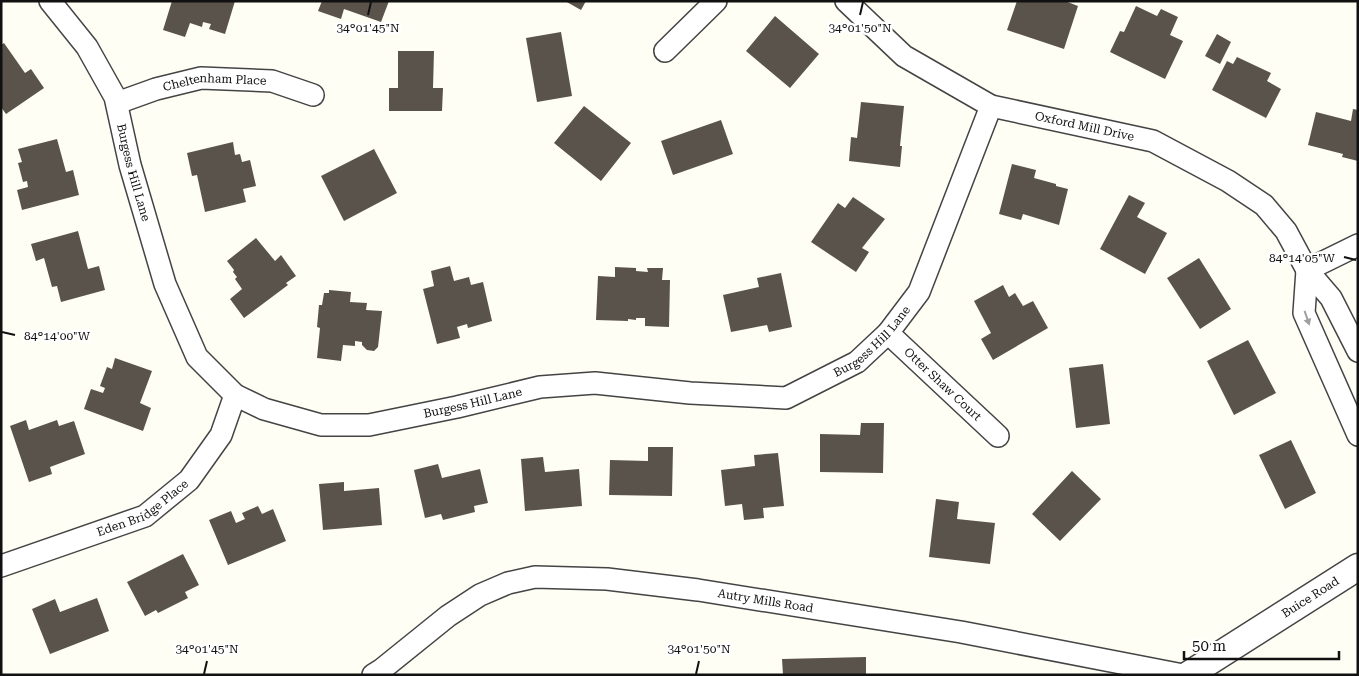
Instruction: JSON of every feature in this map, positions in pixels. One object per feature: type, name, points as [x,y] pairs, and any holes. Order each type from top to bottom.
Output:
[{"type":"street","name":"Burgess Hill Lane","points":[[50,1],[87,47],[117,103],[130,165],[165,284],[197,357],[235,395],[264,409],[321,425],[369,425],[540,387],[595,383],[690,393],[786,398],[857,362],[888,333],[919,292],[991,106]]},
{"type":"street","points":[[665,51],[716,1]]},
{"type":"street","name":"Oxford Mill Drive","points":[[846,1],[904,56],[991,106],[1154,141],[1228,181],[1264,205],[1286,231],[1307,270],[1332,298],[1358,351]]},
{"type":"street","name":"Cheltenham Place","points":[[117,103],[156,89],[201,78],[272,80],[313,95]]},
{"type":"street","points":[[1358,245],[1307,270],[1304,313],[1358,435]]},
{"type":"street","name":"Otter Shaw Court","points":[[888,333],[998,436]]},
{"type":"street","name":"Eden Bridge Place","points":[[1,566],[145,516],[190,480],[221,436],[235,395]]},
{"type":"street","name":"Buice Road","points":[[1188,675],[1358,567]]},
{"type":"street","name":"Autry Mills Road","points":[[373,675],[448,616],[480,594],[508,583],[535,577],[607,579],[698,590],[961,632],[1183,675]]},
{"type":"building","points":[[172,1],[235,1],[225,34],[209,29],[211,24],[203,22],[202,27],[190,23],[185,37],[163,30]]},
{"type":"building","points":[[322,1],[389,1],[381,22],[344,9],[341,19],[318,11]]},
{"type":"building","points":[[565,1],[586,1],[581,10]]},
{"type":"building","points":[[1017,1],[1065,1],[1078,6],[1064,49],[1007,30]]},
{"type":"building","points":[[1136,6],[1157,16],[1161,9],[1178,17],[1170,35],[1183,41],[1165,79],[1110,52],[1120,31],[1124,32]]},
{"type":"building","points":[[775,16],[819,54],[790,88],[746,51]]},
{"type":"building","points":[[561,32],[572,96],[537,102],[526,38]]},
{"type":"building","points":[[1217,34],[1231,42],[1220,64],[1205,56]]},
{"type":"building","points":[[4,43],[25,73],[31,69],[44,88],[6,114],[1,107],[1,45]]},
{"type":"building","points":[[398,51],[434,51],[433,88],[443,88],[442,111],[389,111],[389,88],[398,88]]},
{"type":"building","points":[[1237,57],[1271,73],[1267,81],[1281,89],[1266,118],[1212,90],[1227,61],[1233,64]]},
{"type":"building","points":[[861,102],[904,106],[900,167],[849,161],[851,137],[857,138]]},
{"type":"building","points":[[584,106],[631,143],[601,181],[554,143]]},
{"type":"building","points":[[1353,109],[1358,110],[1358,161],[1342,157],[1343,154],[1308,145],[1316,112],[1351,121]]},
{"type":"building","points":[[721,120],[733,154],[673,175],[661,141]]},
{"type":"building","points":[[57,139],[66,172],[73,170],[79,195],[22,210],[17,190],[28,187],[27,181],[23,182],[18,163],[22,162],[18,149]]},
{"type":"building","points":[[233,142],[235,155],[240,154],[242,162],[250,160],[256,186],[243,189],[246,202],[205,212],[197,175],[192,176],[187,153]]},
{"type":"building","points":[[374,149],[397,193],[344,221],[321,176]]},
{"type":"building","points":[[1012,164],[1036,170],[1034,178],[1068,189],[1059,225],[1023,214],[1021,220],[999,214]]},
{"type":"building","points":[[1129,195],[1145,203],[1137,217],[1167,233],[1145,274],[1100,249]]},
{"type":"building","points":[[853,197],[885,219],[862,248],[869,252],[856,272],[811,242],[838,203],[845,208]]},
{"type":"building","points":[[78,231],[88,269],[99,266],[105,290],[61,302],[57,286],[52,287],[44,258],[36,261],[31,244]]},
{"type":"building","points":[[256,238],[275,261],[281,255],[296,276],[286,283],[288,285],[244,318],[230,299],[242,289],[235,279],[237,277],[233,272],[234,270],[227,261]]},
{"type":"building","points":[[1199,258],[1231,309],[1200,329],[1167,278]]},
{"type":"building","points":[[450,266],[454,281],[469,277],[471,285],[483,282],[492,321],[468,328],[467,324],[457,327],[460,338],[437,344],[423,289],[434,286],[431,271]]},
{"type":"building","points":[[615,267],[636,268],[636,271],[648,272],[647,268],[663,268],[662,280],[670,280],[669,327],[645,326],[645,318],[628,319],[628,321],[596,320],[598,276],[615,277]]},
{"type":"building","points":[[781,273],[792,327],[769,332],[767,325],[731,332],[723,295],[759,287],[757,278]]},
{"type":"building","points":[[1003,285],[1009,297],[1015,293],[1023,306],[1033,301],[1048,328],[993,360],[981,339],[991,333],[974,301]]},
{"type":"building","points":[[329,290],[351,292],[350,302],[367,303],[366,310],[382,311],[378,347],[374,351],[367,350],[362,345],[362,342],[355,341],[355,346],[343,345],[341,361],[317,358],[320,328],[317,327],[319,305],[322,305],[324,293],[329,293]]},
{"type":"building","points":[[1248,340],[1276,393],[1234,415],[1207,361]]},
{"type":"building","points":[[115,358],[152,371],[140,403],[151,408],[143,431],[84,409],[91,389],[103,393],[105,388],[100,386],[107,367],[112,369]]},
{"type":"building","points":[[1103,364],[1110,424],[1076,428],[1069,368]]},
{"type":"building","points":[[26,420],[29,430],[57,420],[59,426],[74,421],[85,454],[50,467],[52,474],[29,482],[10,426]]},
{"type":"building","points":[[861,423],[884,423],[883,473],[820,472],[820,434],[860,435]]},
{"type":"building","points":[[1291,440],[1316,493],[1285,509],[1259,455]]},
{"type":"building","points":[[648,447],[673,447],[672,496],[609,495],[610,460],[648,461]]},
{"type":"building","points":[[778,453],[784,506],[763,508],[764,518],[744,520],[742,504],[725,506],[721,470],[755,466],[754,455]]},
{"type":"building","points":[[543,457],[545,472],[579,469],[582,506],[525,511],[521,459]]},
{"type":"building","points":[[438,464],[442,478],[480,469],[488,503],[474,506],[475,512],[443,520],[441,514],[425,518],[414,470]]},
{"type":"building","points":[[1072,471],[1101,499],[1060,541],[1032,514]]},
{"type":"building","points":[[344,482],[344,491],[379,488],[382,525],[323,530],[319,484]]},
{"type":"building","points":[[936,499],[959,502],[957,519],[995,523],[990,564],[929,557]]},
{"type":"building","points":[[258,506],[262,514],[273,509],[286,541],[228,565],[209,520],[231,511],[236,523],[245,519],[242,513]]},
{"type":"building","points":[[183,554],[199,585],[185,592],[188,598],[158,613],[156,610],[145,616],[127,582]]},
{"type":"building","points":[[97,598],[109,631],[50,654],[32,609],[55,599],[60,612]]},
{"type":"building","points":[[866,657],[866,675],[783,675],[782,659]]}]
